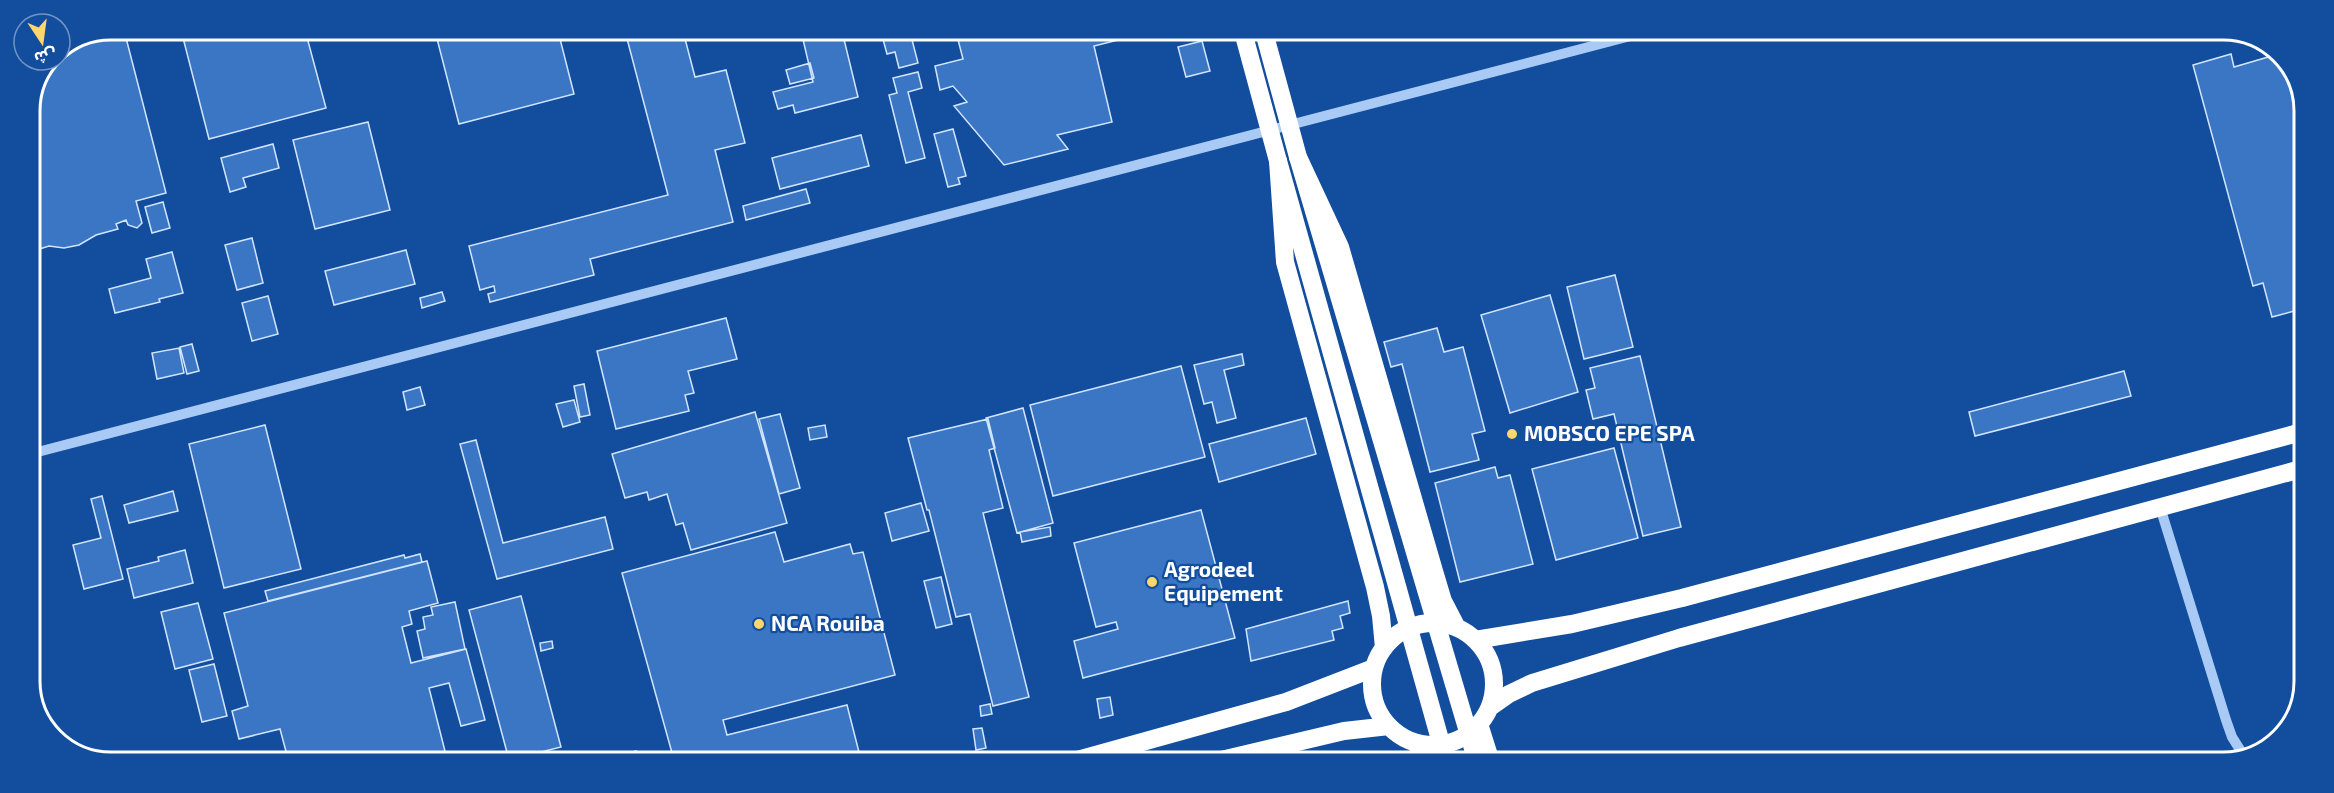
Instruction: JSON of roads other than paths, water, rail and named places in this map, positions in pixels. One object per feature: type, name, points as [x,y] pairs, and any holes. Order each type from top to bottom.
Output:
[{"type":"highway","points":[[1245,40],[1443,752]]},
{"type":"highway","points":[[1266,40],[1298,157],[1474,752]]},
{"type":"highway","points":[[1298,157],[1340,247],[1443,601],[1457,628]]},
{"type":"highway","points":[[1278,161],[1285,262],[1375,588],[1384,648]]},
{"type":"highway","points":[[1475,640],[1572,624],[1682,598],[2294,434]]},
{"type":"highway","points":[[1489,752],[1484,716],[1493,697],[1493,672],[1489,660],[1475,640],[1457,628],[1441,624],[1425,624],[1409,628],[1395,636],[1384,648],[1374,668],[1372,684],[1379,714],[1402,737],[1417,743],[1434,745],[1451,742],[1466,735],[1484,716],[1509,694],[1532,683],[1578,668],[1679,638],[2294,471]]},
{"type":"highway","points":[[1106,752],[1286,702],[1374,668]]},
{"type":"highway","points":[[1255,752],[1344,731],[1389,726]]},
{"type":"highway","points":[[1417,743],[1420,752]]},
{"type":"lane","points":[[41,451],[1615,40]]},
{"type":"lane","points":[[2160,507],[2226,720],[2232,737],[2240,750]]},
{"type":"place","name":"MOBSCO EPE SPA","points":[[1512,434]]},
{"type":"place","name":"Agrodeel Equipement","points":[[1152,582]]},
{"type":"place","name":"NCA Rouiba","points":[[759,624]]}]
